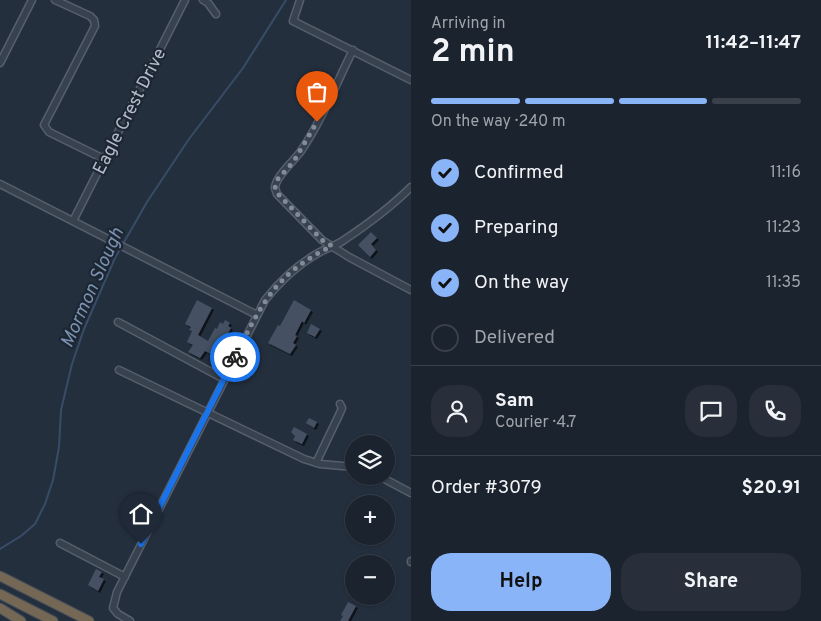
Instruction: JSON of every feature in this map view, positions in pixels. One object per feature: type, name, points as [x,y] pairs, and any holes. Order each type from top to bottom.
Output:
[{"type":"highway","points":[[0,576],[89,621]]},
{"type":"highway","points":[[0,594],[53,621]]},
{"type":"highway","points":[[50,601],[98,621]]},
{"type":"highway","points":[[0,608],[21,621]]},
{"type":"street","points":[[0,63],[32,0]]},
{"type":"street","points":[[55,0],[90,16],[94,20],[95,26],[44,125],[49,132],[104,159]]},
{"type":"street","name":"Eagle Crest Drive","points":[[73,221],[185,0]]},
{"type":"street","points":[[203,0],[208,3],[216,14]]},
{"type":"street","points":[[300,0],[293,21],[411,80]]},
{"type":"street","points":[[353,50],[305,145],[275,185],[278,194],[322,240],[411,290]]},
{"type":"street","points":[[0,184],[257,315]]},
{"type":"street","points":[[130,621],[118,614],[115,610],[114,602],[265,300],[290,272],[314,256],[344,240],[387,209],[411,187]]},
{"type":"street","points":[[118,322],[224,380]]},
{"type":"street","points":[[119,370],[207,414],[304,459],[316,463],[345,466]]},
{"type":"street","points":[[316,463],[340,415],[342,408],[340,404]]},
{"type":"street","points":[[395,484],[411,493]]},
{"type":"street","points":[[60,543],[125,577]]},
{"type":"building","points":[[371,232],[377,238],[371,244],[376,250],[370,257],[358,245]]},
{"type":"building","points":[[197,300],[212,308],[198,335],[208,341],[220,322],[223,324],[225,320],[230,323],[228,326],[231,328],[221,346],[225,348],[219,358],[205,351],[200,358],[188,352],[193,345],[187,342],[192,331],[189,330],[191,327],[185,324]]},
{"type":"building","points":[[294,300],[311,310],[304,323],[302,321],[295,335],[297,336],[293,343],[296,345],[290,354],[268,343]]},
{"type":"building","points":[[311,324],[320,329],[315,337],[307,333]]},
{"type":"building","points":[[309,418],[317,422],[314,428],[306,423]]},
{"type":"building","points":[[294,427],[307,434],[302,444],[293,440],[295,436],[291,432]]},
{"type":"building","points":[[96,569],[102,572],[99,577],[104,579],[98,591],[88,585]]},
{"type":"building","points":[[346,605],[356,606],[348,621],[340,621],[343,616],[341,615]]},
{"type":"waterway","name":"Mormon Slough","points":[[0,549],[21,536],[35,524],[45,504],[53,480],[59,447],[61,410],[72,364],[84,329],[115,258],[147,202],[189,139],[243,68],[286,0]]},
{"type":"way so far","points":[[235,357],[265,300],[278,284],[301,264],[332,246],[322,240],[278,194],[275,188],[277,180],[294,161],[317,122]]},
{"type":"route","points":[[141,544],[235,357]]}]
